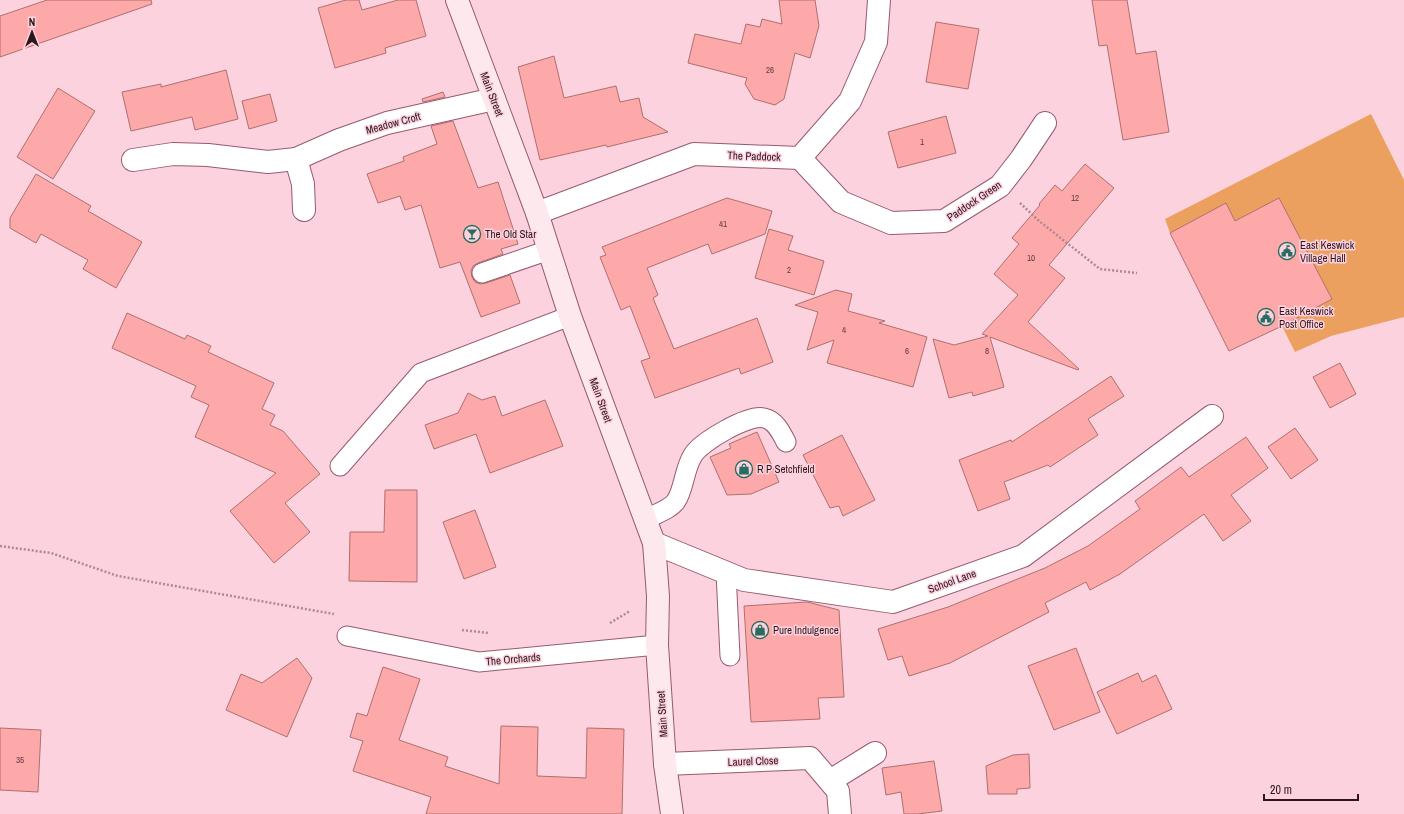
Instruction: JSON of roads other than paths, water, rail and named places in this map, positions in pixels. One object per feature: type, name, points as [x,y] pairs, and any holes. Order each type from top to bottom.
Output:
[{"type":"street","name":"Main Street","points":[[457,0],[537,213],[570,316],[654,543],[658,596],[657,645],[665,764],[672,814]]},
{"type":"street","points":[[800,158],[850,101],[876,42],[879,0]]},
{"type":"street","name":"Meadow Croft","points":[[133,160],[173,154],[208,155],[268,162],[296,158],[339,140],[387,123],[494,99]]},
{"type":"street","name":"Paddock Green","points":[[800,158],[841,202],[891,223],[944,221],[1000,186],[1045,124]]},
{"type":"street","name":"The Paddock","points":[[537,213],[694,154],[800,158]]},
{"type":"street","points":[[296,158],[303,184],[304,210]]},
{"type":"street","name":"School Lane","points":[[654,543],[744,580],[893,602],[1023,556],[1212,416]]},
{"type":"street","points":[[830,782],[875,753]]},
{"type":"street","name":"Laurel Close","points":[[665,764],[810,758],[838,791],[840,814]]},
{"type":"lane","points":[[482,274],[549,250]]},
{"type":"lane","points":[[340,466],[421,373],[570,316]]},
{"type":"lane","points":[[645,520],[675,503],[679,497],[689,463],[693,455],[698,448],[715,437],[743,422],[754,418],[764,418],[772,422],[780,429],[786,442]]},
{"type":"lane","points":[[726,572],[730,656]]},
{"type":"lane","name":"The Orchards","points":[[347,636],[480,662],[657,645]]},
{"type":"place","name":"The Old Star","points":[[472,234]]},
{"type":"place","name":"East Keswick Village Hall","points":[[1287,251]]},
{"type":"place","name":"East Keswick Post Office","points":[[1266,317]]},
{"type":"place","name":"R P Setchfield","points":[[744,469]]},
{"type":"place","name":"Pure Indulgence","points":[[760,630]]}]
